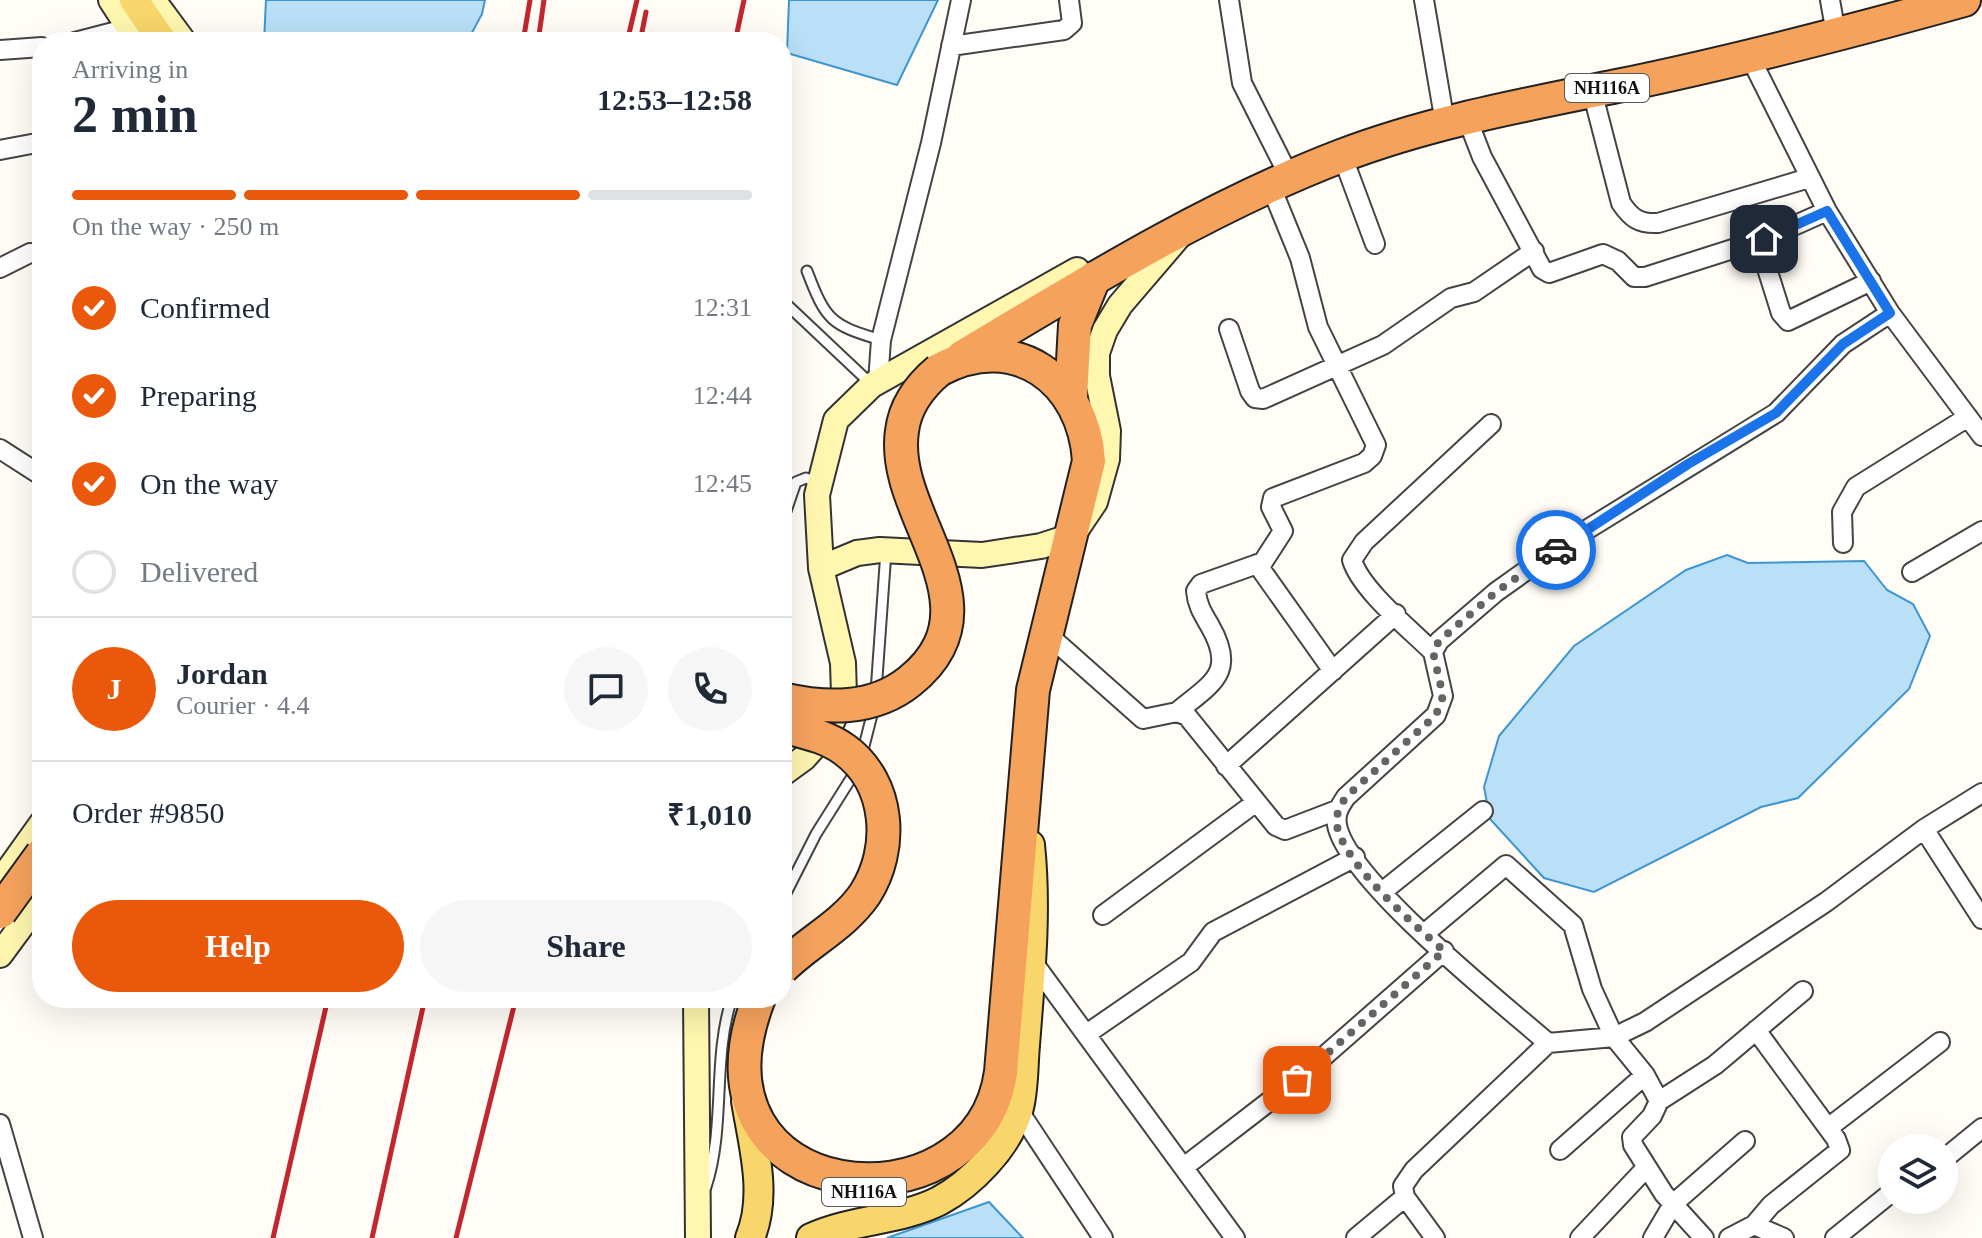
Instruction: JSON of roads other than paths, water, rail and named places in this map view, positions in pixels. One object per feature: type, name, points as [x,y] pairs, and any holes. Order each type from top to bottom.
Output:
[{"type":"highway","name":"NH116A","points":[[792,700],[851,706],[877,700],[900,689],[918,675],[935,651],[947,613],[946,590],[908,480],[901,432],[916,394],[948,365],[1094,278],[1187,228],[1342,155],[1456,121],[1750,57],[1964,0]]},
{"type":"highway","name":"NH116A","points":[[1071,397],[1071,350],[1075,325],[1094,278]]},
{"type":"highway","name":"NH116A","points":[[756,1008],[744,1043],[745,1094],[755,1122],[773,1148],[792,1165],[839,1187],[868,1193],[893,1191],[927,1180],[955,1164],[975,1143],[990,1118],[998,1097],[1028,724],[1046,633],[1089,461],[1085,424],[1071,397],[1054,378],[1024,362],[987,356],[948,365]]},
{"type":"highway","points":[[792,728],[819,735],[845,750],[861,765],[878,796],[884,833],[879,864],[865,893],[846,916],[792,960]]},
{"type":"highway","points":[[0,912],[32,868]]},
{"type":"main road","points":[[134,0],[156,32]]},
{"type":"main road","points":[[811,1238],[833,1229],[917,1210],[940,1200],[983,1165],[1006,1137],[1019,1111],[1030,958],[1032,862],[1022,789]]},
{"type":"main road","points":[[745,1094],[757,1166],[758,1205],[750,1238]]},
{"type":"street","points":[[111,0],[131,32]]},
{"type":"street","points":[[153,0],[177,32]]},
{"type":"street","points":[[875,384],[881,340],[931,143],[961,0]]},
{"type":"street","points":[[951,46],[1064,30],[1072,23],[1069,0]]},
{"type":"street","points":[[1046,633],[1133,713],[1143,719],[1177,712],[1211,684],[1222,664],[1219,642],[1197,604],[1196,591],[1212,578],[1257,564],[1269,557],[1283,531],[1271,507],[1273,498],[1364,463],[1372,456],[1376,445],[1318,327],[1280,183],[1242,83],[1229,0]]},
{"type":"street","points":[[1424,0],[1456,121],[1482,157],[1542,269],[1549,273],[1603,254],[1618,261],[1634,277],[1645,277],[1758,240],[1827,211]]},
{"type":"street","points":[[1830,0],[1836,34]]},
{"type":"street","points":[[0,50],[32,49]]},
{"type":"street","points":[[1750,57],[1827,211],[1890,313],[1982,436]]},
{"type":"street","points":[[1592,91],[1621,203],[1630,217],[1644,224],[1658,223],[1809,178]]},
{"type":"street","points":[[0,150],[32,144]]},
{"type":"street","points":[[1342,155],[1375,244]]},
{"type":"street","points":[[792,767],[828,731],[844,695],[843,663],[821,568],[817,495],[836,420],[875,384],[1148,231],[1187,228]]},
{"type":"street","points":[[821,568],[857,553],[886,550],[982,555],[1041,546],[1072,536],[1095,502],[1107,459],[1108,431],[1097,376],[1097,353],[1105,330],[1120,305],[1187,228]]},
{"type":"street","points":[[1758,240],[1781,313],[1788,321],[1871,281]]},
{"type":"street","points":[[1229,329],[1255,398],[1263,399],[1336,368],[1405,332],[1451,298],[1474,292],[1534,251]]},
{"type":"street","points":[[0,268],[32,252]]},
{"type":"street","points":[[1433,652],[1439,641],[1496,592],[1562,545],[1776,413],[1843,344],[1890,313]]},
{"type":"street","points":[[1843,543],[1842,512],[1856,487],[1968,417]]},
{"type":"street","points":[[1177,712],[1187,716],[1276,826],[1285,830],[1337,810],[1346,797],[1436,715],[1443,696],[1433,652],[1355,570],[1352,560],[1355,552],[1491,424]]},
{"type":"street","points":[[0,449],[32,470]]},
{"type":"street","points":[[1912,572],[1982,531]]},
{"type":"street","points":[[1257,564],[1333,671]]},
{"type":"street","points":[[1226,766],[1396,614]]},
{"type":"street","points":[[1435,1238],[1405,1197],[1403,1186],[1414,1170],[1548,1043],[1614,1037],[1645,1022],[1826,902],[1924,829],[1982,793]]},
{"type":"street","points":[[1103,915],[1255,803]]},
{"type":"street","points":[[1337,810],[1337,826],[1355,857],[1382,892],[1424,934],[1548,1043]]},
{"type":"street","points":[[1382,892],[1483,811]]},
{"type":"street","points":[[1924,829],[1982,919]]},
{"type":"street","points":[[2,875],[32,836]]},
{"type":"street","points":[[1088,1033],[1191,962],[1213,932],[1355,857]]},
{"type":"street","points":[[1424,934],[1501,866],[1511,866],[1532,891],[1573,925],[1592,989],[1614,1037],[1645,1075],[1659,1101]]},
{"type":"street","points":[[0,955],[32,912]]},
{"type":"street","points":[[1184,1167],[1285,1090],[1444,951]]},
{"type":"street","points":[[1030,958],[1088,1033],[1235,1238]]},
{"type":"street","points":[[1704,1238],[1646,1168],[1632,1137],[1652,1116],[1659,1101],[1692,1082],[1803,991]]},
{"type":"street","points":[[696,1008],[698,1238]]},
{"type":"street","points":[[1729,1238],[1754,1225],[1771,1205],[1836,1155],[1839,1145],[1756,1030]]},
{"type":"street","points":[[1828,1128],[1940,1042]]},
{"type":"street","points":[[1560,1150],[1645,1075]]},
{"type":"street","points":[[1019,1111],[1103,1238]]},
{"type":"street","points":[[0,1124],[33,1238]]},
{"type":"street","points":[[1958,1148],[1982,1128]]},
{"type":"street","points":[[1653,1238],[1673,1204],[1745,1141]]},
{"type":"street","points":[[1580,1238],[1646,1168]]},
{"type":"street","points":[[1356,1238],[1405,1197]]},
{"type":"street","points":[[1835,1238],[1878,1203]]},
{"type":"street","points":[[1754,1225],[1784,1238]]},
{"type":"lane","points":[[807,271],[822,310],[831,321],[881,340]]},
{"type":"lane","points":[[792,309],[875,384]]},
{"type":"lane","points":[[792,493],[796,482],[806,478],[820,483]]},
{"type":"lane","points":[[792,881],[816,834],[853,777],[866,747],[879,669],[886,550]]},
{"type":"lane","points":[[2,875],[32,870]]},
{"type":"lane","points":[[699,1204],[712,1165],[730,1008]]},
{"type":"water","points":[[266,0],[485,0],[472,32],[264,32]]},
{"type":"water","points":[[789,0],[938,0],[897,85],[792,54],[792,32],[788,32]]},
{"type":"water","points":[[1727,555],[1748,563],[1864,561],[1887,590],[1913,604],[1930,636],[1909,689],[1798,798],[1761,807],[1594,892],[1544,878],[1490,819],[1484,787],[1499,736],[1574,646],[1686,570]]},
{"type":"water","points":[[989,1202],[1023,1238],[887,1238]]},
{"type":"railway","points":[[525,32],[530,0]]},
{"type":"railway","points":[[539,32],[544,0]]},
{"type":"railway","points":[[629,32],[637,0]]},
{"type":"railway","points":[[737,32],[744,0]]},
{"type":"railway","points":[[642,32],[646,12]]},
{"type":"railway","points":[[273,1238],[326,1008]]},
{"type":"railway","points":[[372,1238],[423,1008]]},
{"type":"railway","points":[[456,1238],[514,1008]]}]
